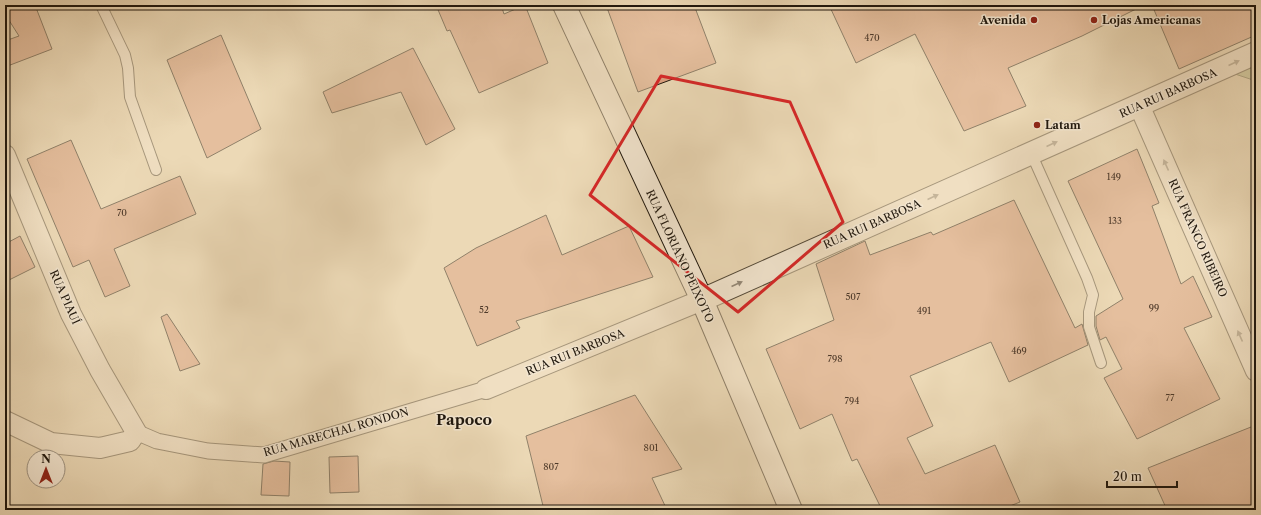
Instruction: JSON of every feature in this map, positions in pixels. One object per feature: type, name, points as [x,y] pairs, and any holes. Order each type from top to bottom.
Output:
[{"type":"street","name":"RUA FLORIANO PEIXOTO","points":[[564,5],[702,300],[790,510]]},
{"type":"street","name":"RUA RUI BARBOSA","points":[[486,389],[702,300],[1256,53]]},
{"type":"street","name":"RUA FRANCO RIBEIRO","points":[[1139,105],[1256,371]]},
{"type":"street","name":"RUA PIAUÍ","points":[[5,155],[71,314],[100,370],[136,432]]},
{"type":"street","name":"RUA MARECHAL RONDON","points":[[136,432],[157,441],[208,451],[264,455],[486,389]]},
{"type":"street","points":[[5,421],[51,443],[100,448],[130,441],[136,432]]},
{"type":"lane","points":[[101,5],[125,55],[128,68],[130,97],[156,170]]},
{"type":"lane","points":[[1031,153],[1088,278],[1093,295],[1089,312],[1089,327],[1101,363]]},
{"type":"highlighted area","points":[[661,76],[790,102],[843,222],[738,312],[590,195]]},
{"type":"green space","points":[[1256,56],[1256,81],[1223,70]]},
{"type":"building","points":[[5,5],[35,5],[52,49],[5,67],[5,41],[19,36],[5,14]]},
{"type":"building","points":[[436,5],[501,5],[504,14],[525,5],[548,63],[479,93],[450,30],[447,31]]},
{"type":"building","points":[[606,5],[694,5],[716,63],[638,92]]},
{"type":"building","points":[[829,5],[1144,5],[1082,36],[1008,68],[1026,106],[964,131],[915,34],[856,63]]},
{"type":"building","points":[[1152,5],[1256,5],[1256,35],[1179,69]]},
{"type":"building","points":[[221,35],[261,129],[207,158],[167,60]]},
{"type":"building","points":[[413,48],[455,129],[426,145],[401,92],[332,113],[323,92]]},
{"type":"building","points":[[71,140],[101,209],[180,176],[196,214],[114,249],[130,286],[105,297],[89,260],[73,267],[27,159]]},
{"type":"building","points":[[1137,149],[1159,203],[1152,206],[1181,284],[1193,276],[1212,317],[1184,328],[1220,399],[1137,439],[1104,378],[1122,369],[1106,337],[1100,340],[1096,326],[1096,316],[1123,299],[1068,181]]},
{"type":"building","points":[[1014,200],[1075,328],[1082,324],[1088,345],[1009,382],[991,342],[910,376],[933,426],[907,438],[925,474],[995,445],[1020,502],[1000,510],[882,510],[857,459],[852,461],[832,414],[800,429],[766,349],[834,320],[816,264],[865,241],[870,255],[931,232],[933,235]]},
{"type":"building","points":[[546,215],[562,255],[629,226],[653,277],[516,321],[520,328],[477,346],[444,268],[476,248]]},
{"type":"building","points":[[20,236],[35,267],[5,282],[5,244]]},
{"type":"building","points":[[167,314],[200,364],[180,371],[161,317]]},
{"type":"building","points":[[635,395],[682,469],[652,478],[667,510],[544,510],[526,436]]},
{"type":"building","points":[[1256,425],[1256,510],[1167,510],[1148,468]]},
{"type":"building","points":[[358,456],[359,492],[330,493],[329,457]]},
{"type":"building","points":[[274,461],[290,462],[289,496],[261,495],[263,464]]},
{"type":"place","name":"Avenida","points":[[1034,20]]},
{"type":"place","name":"Lojas Americanas","points":[[1094,20]]},
{"type":"place","name":"Latam","points":[[1037,125]]},
{"type":"district","name":"Papoco","points":[[464,419]]}]
